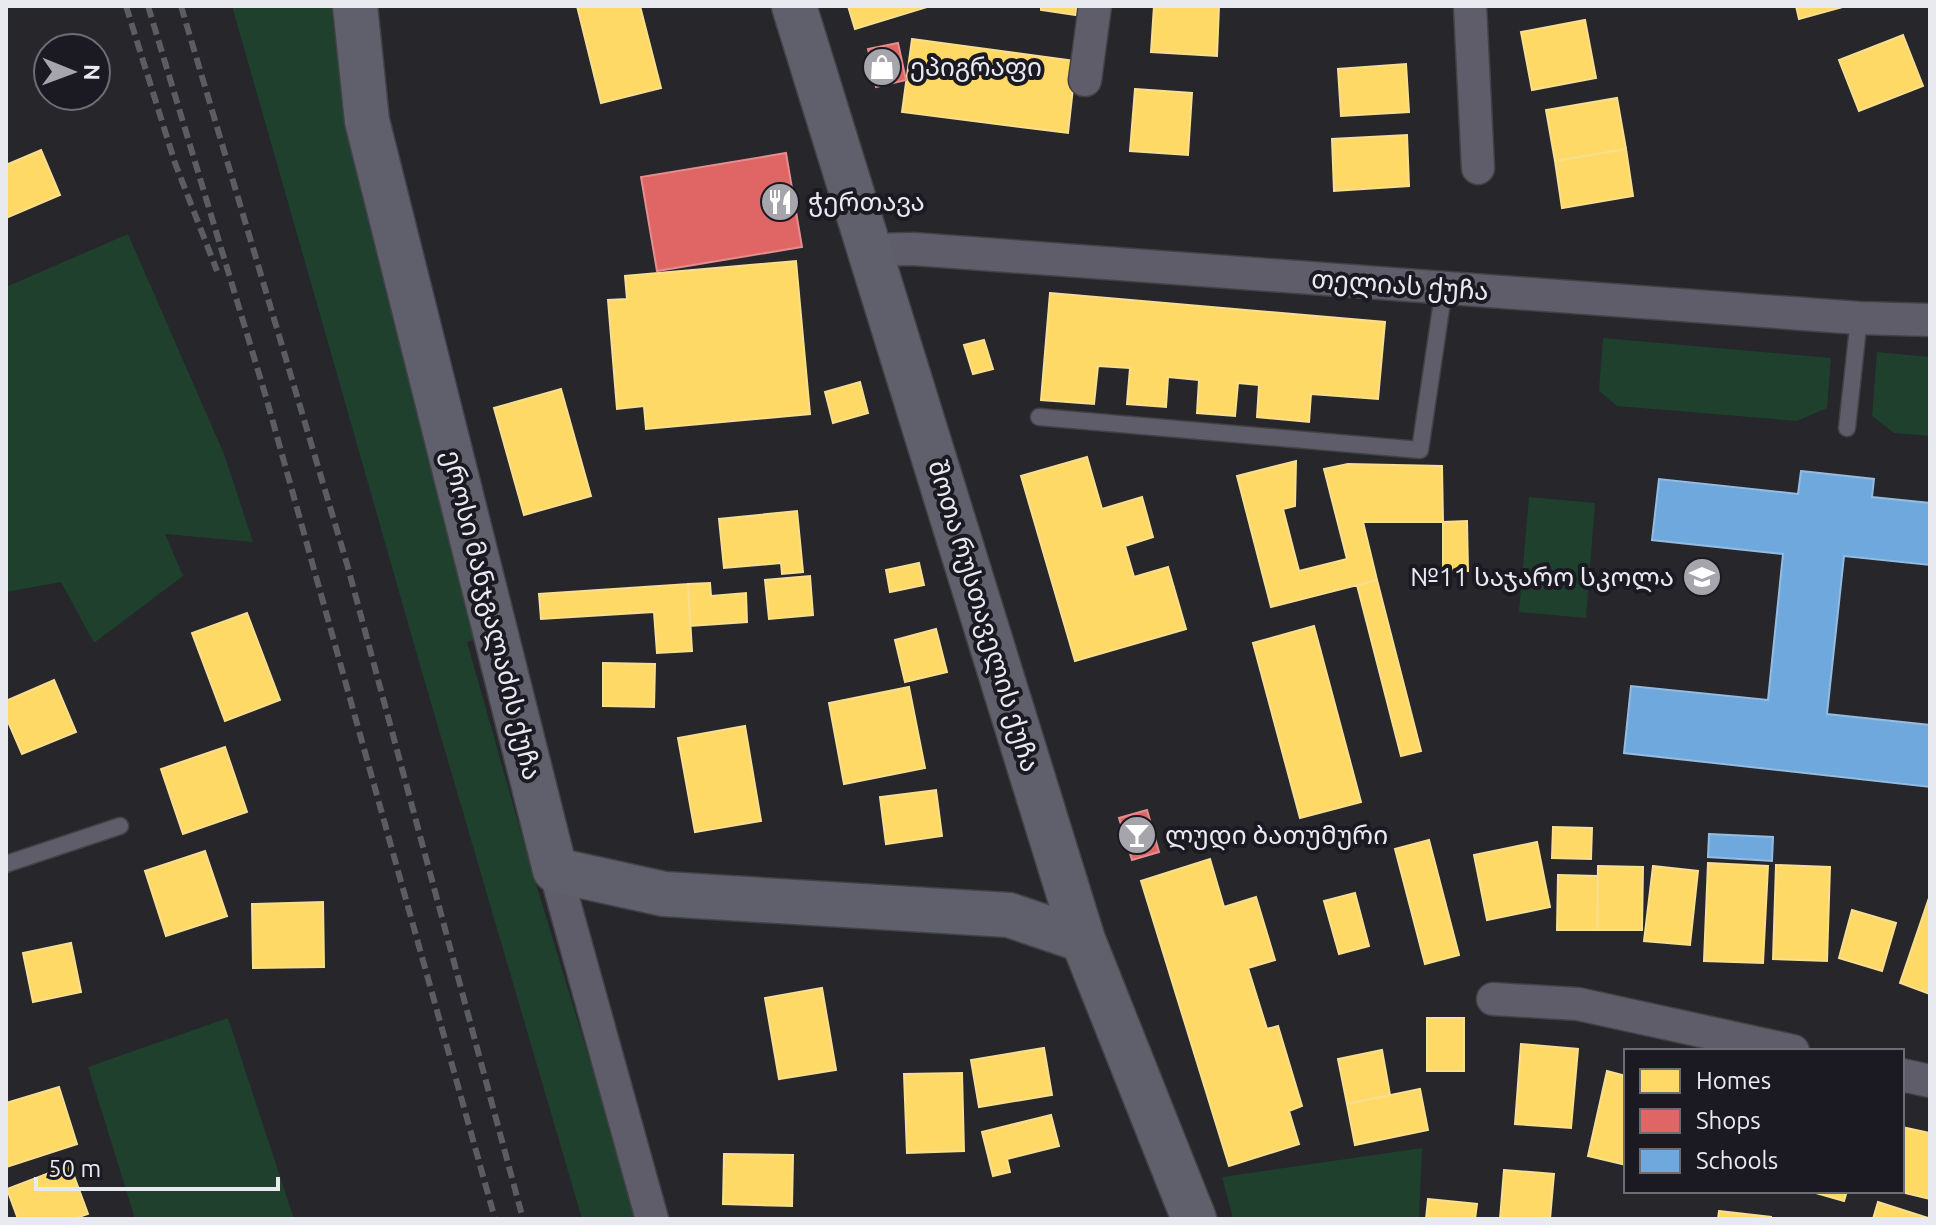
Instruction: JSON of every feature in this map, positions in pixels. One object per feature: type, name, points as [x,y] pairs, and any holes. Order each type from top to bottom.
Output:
[{"type":"main road","name":"ეროსი მანჯგალაძის ქუჩა","points":[[355,6],[367,121],[555,870]]},
{"type":"main road","name":"შოთა რუსთაველის ქუჩა","points":[[794,6],[1083,940],[1194,1219]]},
{"type":"main road","points":[[555,870],[664,894],[1009,915],[1083,940]]},
{"type":"street","points":[[1085,80],[1095,6]]},
{"type":"street","points":[[1470,6],[1478,168]]},
{"type":"street","name":"თელიას ქუჩა","points":[[870,250],[913,249],[1859,318],[1930,320]]},
{"type":"street","name":"ეროსი მანჯგალაძის ქუჩა","points":[[555,870],[652,1219]]},
{"type":"street","points":[[1493,999],[1578,1004],[1784,1049]]},
{"type":"street","points":[[1904,1075],[1930,1081]]},
{"type":"lane","points":[[1039,417],[1420,450],[1444,288]]},
{"type":"lane","points":[[1847,428],[1859,318]]},
{"type":"lane","points":[[6,864],[120,826]]},
{"type":"green space","points":[[232,6],[333,6],[479,638],[467,642],[529,861],[638,1219],[582,1219]]},
{"type":"green space","points":[[128,234],[224,454],[253,542],[165,534],[183,576],[94,643],[61,582],[6,592],[6,287]]},
{"type":"green space","points":[[1603,338],[1831,358],[1827,408],[1797,421],[1617,406],[1599,391]]},
{"type":"green space","points":[[1877,352],[1930,357],[1930,436],[1894,433],[1872,416]]},
{"type":"green space","points":[[1529,497],[1595,503],[1586,618],[1519,612]]},
{"type":"green space","points":[[228,1018],[294,1219],[135,1219],[88,1067]]},
{"type":"green space","points":[[1422,1148],[1419,1219],[1233,1219],[1222,1177]]},
{"type":"building: Homes","points":[[577,6],[640,6],[661,88],[601,103]]},
{"type":"building: Homes","points":[[848,6],[930,6],[855,29]]},
{"type":"building: Homes","points":[[1041,6],[1077,6],[1076,15],[1041,10]]},
{"type":"building: Homes","points":[[1154,6],[1219,6],[1217,56],[1151,52]]},
{"type":"building: Homes","points":[[1796,6],[1846,6],[1799,19]]},
{"type":"building: Homes","points":[[1585,20],[1596,78],[1532,90],[1521,32]]},
{"type":"building: Homes","points":[[1903,35],[1923,86],[1859,111],[1839,60]]},
{"type":"building: Homes","points":[[912,39],[1076,61],[1068,133],[902,112]]},
{"type":"building: Homes","points":[[1406,64],[1409,112],[1341,116],[1338,69]]},
{"type":"building: Homes","points":[[1135,89],[1192,93],[1188,155],[1130,151]]},
{"type":"building: Homes","points":[[1617,98],[1626,149],[1555,161],[1546,110]]},
{"type":"building: Homes","points":[[1407,135],[1409,186],[1334,191],[1332,139]]},
{"type":"building: Homes","points":[[1626,149],[1633,196],[1562,208],[1555,161]]},
{"type":"building: Homes","points":[[41,150],[60,195],[6,218],[6,165]]},
{"type":"building: Homes","points":[[796,261],[810,414],[646,429],[644,406],[617,409],[608,300],[627,299],[625,276]]},
{"type":"building: Homes","points":[[1050,293],[1385,322],[1378,399],[1311,394],[1309,422],[1257,417],[1259,385],[1238,383],[1235,416],[1197,413],[1199,380],[1168,377],[1166,407],[1127,404],[1130,368],[1098,366],[1094,404],[1041,400]]},
{"type":"building: Homes","points":[[984,340],[993,369],[973,374],[964,345]]},
{"type":"building: Homes","points":[[860,382],[868,413],[833,423],[825,392]]},
{"type":"building: Homes","points":[[561,389],[591,496],[524,515],[494,408]]},
{"type":"building: Homes","points":[[1087,457],[1102,509],[1142,497],[1153,537],[1125,546],[1134,577],[1168,567],[1186,629],[1075,661],[1021,476]]},
{"type":"building: Homes","points":[[1296,461],[1295,506],[1283,509],[1299,571],[1347,559],[1324,469],[1348,464],[1442,466],[1443,522],[1363,522],[1377,580],[1271,607],[1237,476]]},
{"type":"building: Homes","points":[[797,511],[803,572],[782,574],[781,563],[724,568],[719,519]]},
{"type":"building: Homes","points":[[1467,521],[1468,571],[1443,571],[1443,522]]},
{"type":"building: Homes","points":[[919,563],[924,585],[890,592],[886,570]]},
{"type":"building: Homes","points":[[810,576],[813,615],[769,619],[765,580]]},
{"type":"building: Homes","points":[[1377,580],[1421,751],[1401,756],[1357,585]]},
{"type":"building: Homes","points":[[710,583],[711,596],[746,593],[747,622],[690,626],[688,584]]},
{"type":"building: Homes","points":[[688,584],[692,651],[657,653],[654,612],[541,619],[539,594]]},
{"type":"building: Homes","points":[[247,613],[280,700],[225,721],[192,633]]},
{"type":"building: Homes","points":[[1314,626],[1361,802],[1300,818],[1253,643]]},
{"type":"building: Homes","points":[[936,629],[947,672],[905,682],[895,640]]},
{"type":"building: Homes","points":[[603,663],[655,664],[654,707],[603,706]]},
{"type":"building: Homes","points":[[54,680],[76,732],[22,754],[6,717],[6,701]]},
{"type":"building: Homes","points":[[909,687],[925,768],[844,784],[829,703]]},
{"type":"building: Homes","points":[[745,726],[761,821],[695,832],[678,738]]},
{"type":"building: Homes","points":[[225,747],[247,812],[183,834],[161,769]]},
{"type":"building: Homes","points":[[936,790],[942,836],[886,844],[880,797]]},
{"type":"building: Homes","points":[[1553,827],[1592,828],[1591,859],[1552,858]]},
{"type":"building: Homes","points":[[1429,840],[1459,955],[1425,964],[1395,849]]},
{"type":"building: Homes","points":[[1537,842],[1550,907],[1487,920],[1474,855]]},
{"type":"building: Homes","points":[[205,851],[227,916],[166,936],[145,871]]},
{"type":"building: Homes","points":[[1210,859],[1224,907],[1256,897],[1275,960],[1248,968],[1267,1029],[1278,1026],[1302,1106],[1289,1111],[1299,1144],[1229,1166],[1141,881]]},
{"type":"building: Homes","points":[[1708,863],[1768,866],[1763,963],[1704,961]]},
{"type":"building: Homes","points":[[1776,865],[1830,867],[1827,961],[1773,959]]},
{"type":"building: Homes","points":[[1598,866],[1643,867],[1642,930],[1597,930]]},
{"type":"building: Homes","points":[[1653,866],[1698,871],[1690,945],[1644,941]]},
{"type":"building: Homes","points":[[1558,875],[1598,876],[1597,930],[1557,930]]},
{"type":"building: Homes","points":[[1355,893],[1369,946],[1339,954],[1324,901]]},
{"type":"building: Homes","points":[[1930,898],[1930,994],[1900,983]]},
{"type":"building: Homes","points":[[323,902],[324,967],[253,968],[252,904]]},
{"type":"building: Homes","points":[[1852,910],[1896,923],[1882,971],[1839,958]]},
{"type":"building: Homes","points":[[71,943],[81,992],[33,1002],[23,953]]},
{"type":"building: Homes","points":[[822,988],[836,1070],[779,1079],[765,998]]},
{"type":"building: Homes","points":[[1427,1018],[1464,1018],[1464,1071],[1427,1071]]},
{"type":"building: Homes","points":[[1521,1044],[1578,1049],[1571,1128],[1515,1124]]},
{"type":"building: Homes","points":[[1044,1048],[1052,1095],[979,1107],[971,1060]]},
{"type":"building: Homes","points":[[1382,1050],[1390,1095],[1347,1104],[1338,1059]]},
{"type":"building: Homes","points":[[1607,1071],[1624,1075],[1624,1165],[1588,1156]]},
{"type":"building: Homes","points":[[962,1073],[964,1151],[907,1153],[904,1074]]},
{"type":"building: Homes","points":[[59,1087],[77,1144],[6,1167],[6,1103]]},
{"type":"building: Homes","points":[[1420,1089],[1428,1130],[1355,1145],[1347,1104]]},
{"type":"building: Homes","points":[[1051,1115],[1059,1146],[1007,1159],[1010,1172],[993,1176],[982,1132]]},
{"type":"building: Homes","points":[[1904,1127],[1930,1133],[1930,1199],[1904,1193]]},
{"type":"building: Homes","points":[[724,1154],[793,1155],[792,1206],[723,1204]]},
{"type":"building: Homes","points":[[70,1165],[88,1214],[73,1219],[18,1219],[7,1189]]},
{"type":"building: Homes","points":[[1504,1170],[1554,1174],[1550,1219],[1500,1219]]},
{"type":"building: Homes","points":[[1816,1193],[1846,1193],[1844,1201]]},
{"type":"building: Homes","points":[[1428,1199],[1477,1204],[1475,1219],[1426,1219]]},
{"type":"building: Homes","points":[[1878,1202],[1928,1218],[1873,1219]]},
{"type":"building: Homes","points":[[1719,1211],[1771,1217],[1771,1219],[1718,1219]]},
{"type":"building: Shops","points":[[898,43],[906,80],[876,87],[868,49]]},
{"type":"building: Shops","points":[[786,153],[802,247],[657,271],[641,177]]},
{"type":"building: Shops","points":[[1147,810],[1159,852],[1132,860],[1119,818]]},
{"type":"building: Schools","points":[[1801,471],[1874,479],[1872,497],[1930,503],[1930,565],[1844,556],[1827,714],[1930,725],[1930,787],[1624,753],[1631,686],[1768,700],[1783,554],[1652,540],[1659,479],[1798,494]]},
{"type":"building: Schools","points":[[1709,834],[1773,837],[1772,861],[1708,857]]},
{"type":"railway","points":[[126,6],[175,163],[217,271]]},
{"type":"railway","points":[[148,6],[266,397],[495,1219]]},
{"type":"railway","points":[[181,6],[347,564],[523,1219]]},
{"type":"place","name":"ეპიგრაფი","points":[[882,67]]},
{"type":"place","name":"ჭერთავა","points":[[780,202]]},
{"type":"place","name":"№11 საჯარო სკოლა","points":[[1702,577]]},
{"type":"place","name":"ლუდი ბათუმური","points":[[1137,835]]}]
